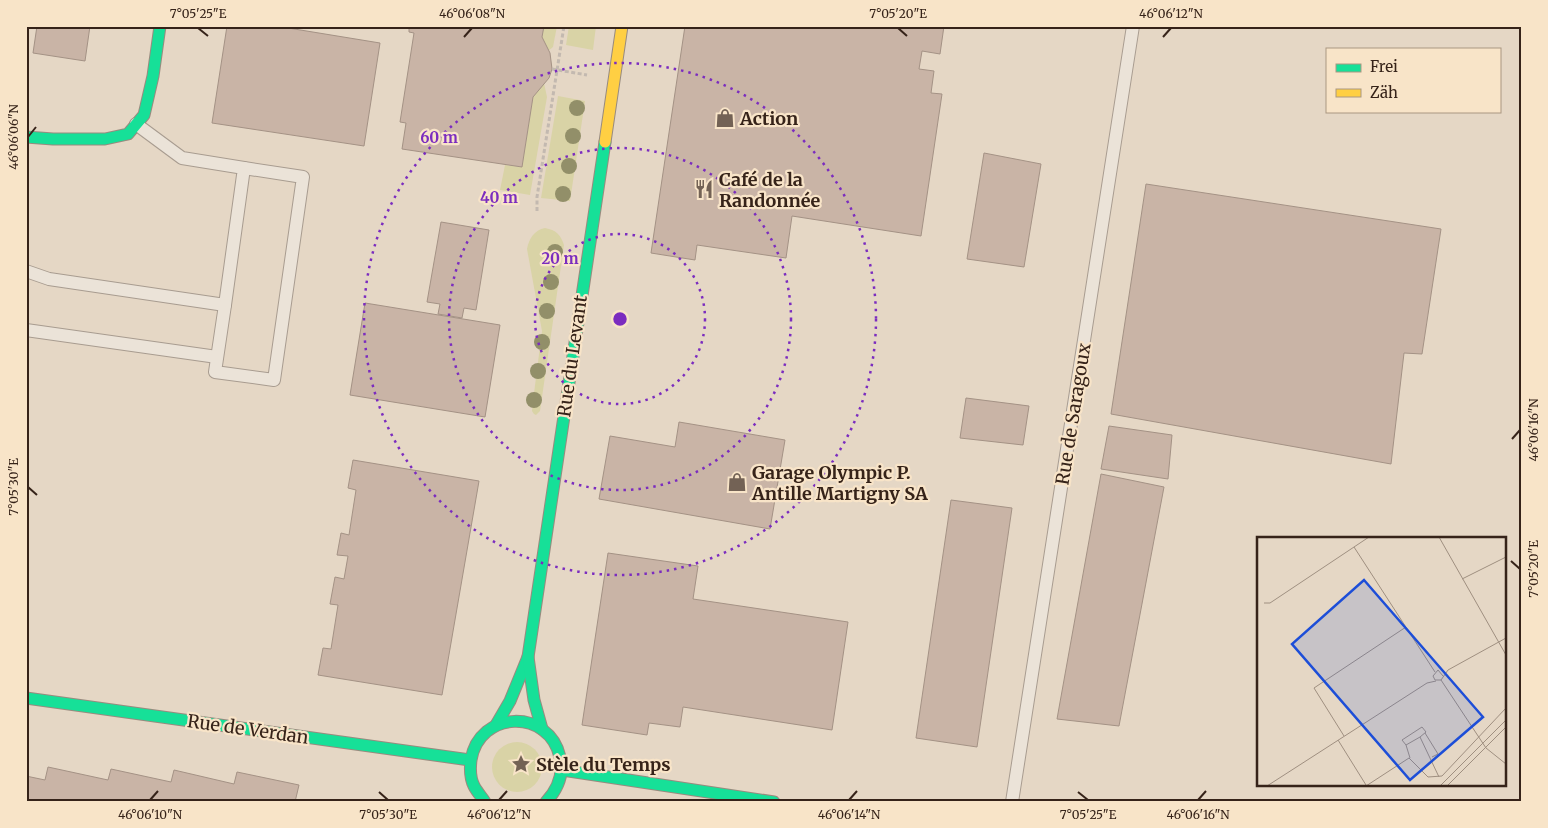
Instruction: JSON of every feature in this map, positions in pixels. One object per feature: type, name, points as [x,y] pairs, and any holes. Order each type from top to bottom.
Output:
[{"type":"street","points":[[26,137],[105,139],[128,134],[144,115],[153,76],[160,26]]},
{"type":"street","name":"Rue du Levant","points":[[496,725],[506,709],[528,657],[622,26]]},
{"type":"street","name":"Rue du Levant","points":[[528,657],[534,700],[542,729]]},
{"type":"street","name":"Rue de Verdan","points":[[26,698],[470,760]]},
{"type":"street","points":[[485,802],[472,783],[470,760],[478,739],[483,734],[496,725],[510,721],[532,724],[542,729],[550,736],[558,748],[562,770],[554,792],[546,802]]},
{"type":"street","points":[[562,770],[774,802]]},
{"type":"lane","name":"Rue de Saragoux","points":[[1012,802],[1133,26]]},
{"type":"lane","points":[[136,124],[182,158],[303,177],[274,380],[215,372],[244,168]]},
{"type":"lane","points":[[26,271],[49,279],[225,305]]},
{"type":"lane","points":[[26,330],[217,356]]},
{"type":"path","points":[[537,211],[537,197],[564,26]]},
{"type":"path","points":[[552,69],[592,76]]},
{"type":"shaded area","points":[[544,26],[557,26],[553,47],[548,51],[542,37]]},
{"type":"shaded area","points":[[569,26],[596,26],[593,50],[566,45]]},
{"type":"shaded area","points":[[544,83],[547,97],[530,195],[500,190],[505,165],[522,167],[533,97]]},
{"type":"shaded area","points":[[558,96],[585,101],[570,201],[541,198]]},
{"type":"shaded area","points":[[545,228],[558,234],[564,245],[540,411],[536,415],[532,411],[542,331],[527,249],[533,236]]},
{"type":"shaded area","points":[[517,742],[526,744],[537,753],[542,767],[540,776],[531,787],[517,792],[508,790],[497,781],[492,767],[494,758],[503,747]]},
{"type":"building","points":[[37,26],[90,26],[85,61],[33,53]]},
{"type":"building","points":[[227,26],[276,26],[380,43],[364,146],[212,123]]},
{"type":"building","points":[[409,26],[544,26],[542,37],[550,53],[552,69],[549,78],[533,97],[522,167],[402,149],[406,123],[400,122],[414,33],[409,32]]},
{"type":"building","points":[[685,26],[944,26],[940,54],[922,51],[919,69],[934,71],[931,93],[942,94],[921,236],[792,216],[786,258],[697,245],[695,260],[651,253]]},
{"type":"building","points":[[984,153],[1041,164],[1024,267],[967,259]]},
{"type":"building","points":[[1146,184],[1441,229],[1422,354],[1404,353],[1391,464],[1111,414]]},
{"type":"building","points":[[441,222],[489,230],[476,310],[464,308],[462,318],[438,314],[440,304],[427,302]]},
{"type":"building","points":[[365,303],[500,325],[485,417],[350,395]]},
{"type":"building","points":[[966,398],[1029,406],[1023,445],[960,438]]},
{"type":"building","points":[[679,422],[785,440],[770,529],[599,499],[610,436],[675,447]]},
{"type":"building","points":[[1109,426],[1172,435],[1168,479],[1101,469]]},
{"type":"building","points":[[353,460],[479,481],[442,695],[318,675],[323,648],[331,649],[338,605],[330,604],[335,577],[344,579],[348,556],[337,555],[341,533],[349,535],[356,490],[348,488]]},
{"type":"building","points":[[1101,474],[1164,487],[1119,726],[1057,719]]},
{"type":"building","points":[[951,500],[1012,508],[977,747],[916,738]]},
{"type":"building","points":[[608,553],[698,566],[693,599],[848,622],[832,730],[683,707],[680,727],[649,723],[647,735],[582,725]]},
{"type":"building","points":[[48,767],[108,780],[111,769],[171,782],[174,770],[234,784],[237,772],[299,785],[295,802],[26,802],[26,776],[45,780]]},
{"type":"traffic: fast","points":[[26,137],[105,139],[128,134],[144,115],[153,76],[160,26]]},
{"type":"traffic: fast","points":[[542,729],[534,700],[528,657],[605,142]]},
{"type":"traffic: fast","points":[[496,725],[510,701],[528,657]]},
{"type":"traffic: fast","points":[[26,698],[470,760]]},
{"type":"traffic: fast","points":[[485,802],[474,786],[470,770],[471,760],[477,744],[487,732],[500,724],[514,721],[529,723],[543,730],[553,741],[560,757],[559,781],[554,792],[546,802]]},
{"type":"traffic: fast","points":[[562,770],[774,802]]},
{"type":"traffic: slow","points":[[605,142],[622,26]]},
{"type":"place","name":"Action","points":[[725,118]]},
{"type":"place","name":"Café de la Randonnée","points":[[704,189]]},
{"type":"place","name":"Garage Olympic P. Antille Martigny SA","points":[[737,482]]},
{"type":"place","name":"Stèle du Temps","points":[[521,764]]}]
